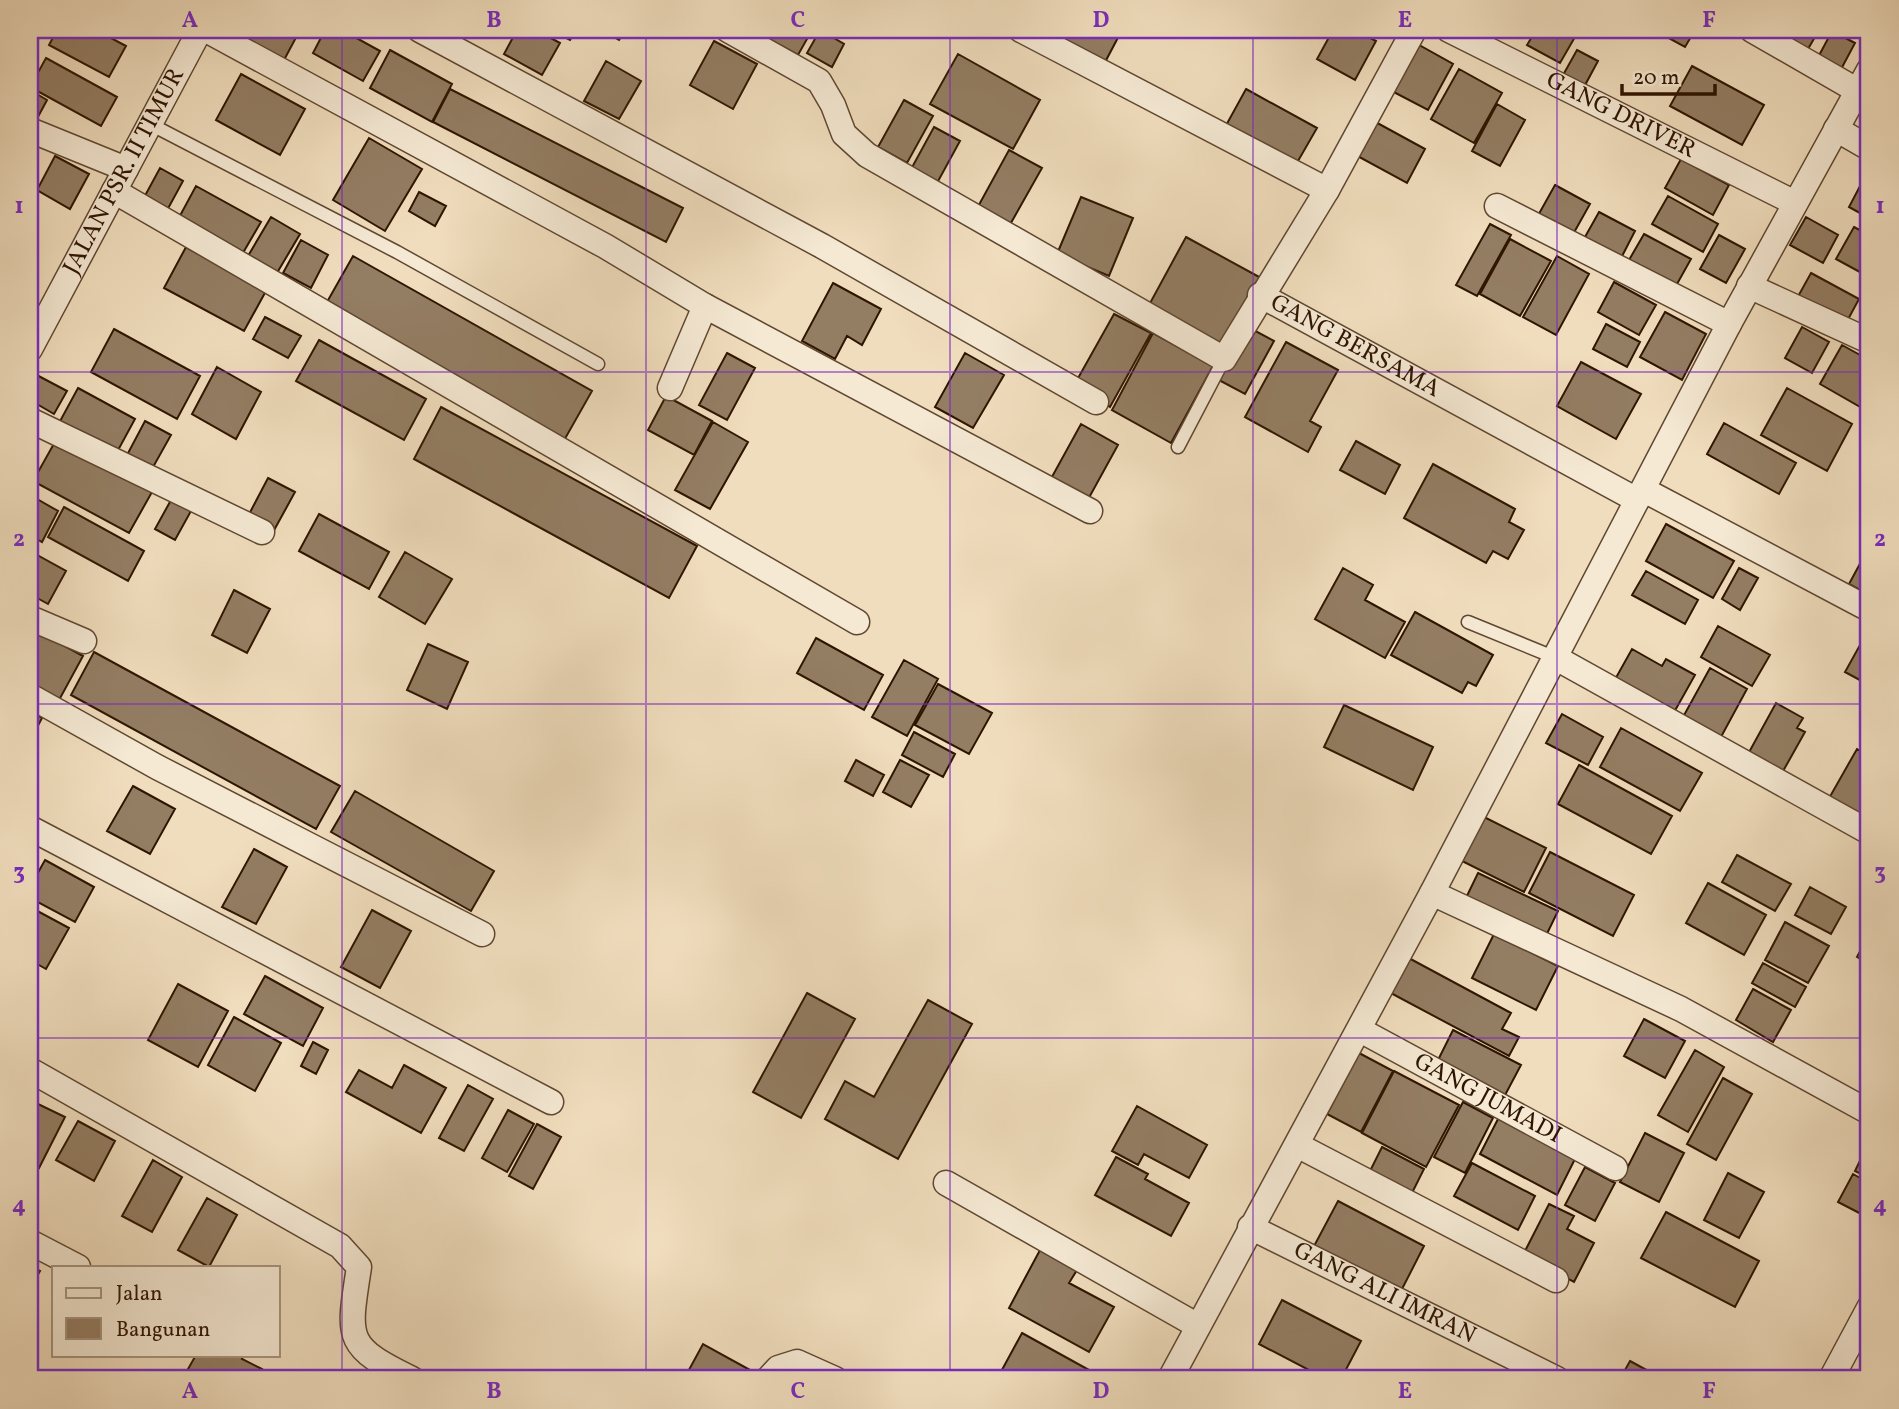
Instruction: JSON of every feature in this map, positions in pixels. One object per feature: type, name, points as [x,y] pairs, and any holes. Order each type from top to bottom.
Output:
[{"type":"street","name":"JALAN PSR. II TIMUR","points":[[30,349],[200,30]]},
{"type":"street","points":[[206,30],[605,246],[705,306],[1090,511]]},
{"type":"street","points":[[420,30],[822,246],[1096,402]]},
{"type":"street","points":[[728,30],[819,82],[834,105],[844,134],[867,155],[1224,359]]},
{"type":"street","points":[[1021,30],[1326,190]]},
{"type":"street","points":[[1260,295],[1326,190],[1414,30]]},
{"type":"street","name":"GANG DRIVER","points":[[1449,30],[1795,203]]},
{"type":"street","points":[[1170,1379],[1250,1227],[1360,1030],[1749,286],[1864,80],[1752,30]]},
{"type":"street","points":[[1836,129],[1869,148]]},
{"type":"street","points":[[30,130],[126,169]]},
{"type":"street","points":[[114,191],[857,622]]},
{"type":"street","points":[[1497,206],[1729,324]]},
{"type":"street","points":[[1749,286],[1869,341]]},
{"type":"street","name":"GANG BERSAMA","points":[[1224,359],[1260,295],[1640,495],[1863,606]]},
{"type":"street","points":[[670,388],[705,306]]},
{"type":"street","points":[[30,420],[262,532]]},
{"type":"street","points":[[30,618],[83,641]]},
{"type":"street","points":[[1556,658],[1869,832]]},
{"type":"street","points":[[30,696],[157,767],[482,934]]},
{"type":"street","points":[[30,828],[551,1102]]},
{"type":"street","points":[[1432,893],[1681,1009],[1869,1112]]},
{"type":"street","name":"GANG JUMADI","points":[[1360,1030],[1615,1168]]},
{"type":"street","points":[[30,1069],[340,1246],[359,1267],[350,1323],[358,1346],[377,1363],[412,1379]]},
{"type":"street","points":[[1297,1145],[1556,1280]]},
{"type":"street","points":[[946,1182],[1198,1326]]},
{"type":"street","name":"GANG ALI IMRAN","points":[[1250,1227],[1557,1379]]},
{"type":"street","points":[[30,1242],[76,1266]]},
{"type":"street","points":[[1830,1379],[1869,1308]]},
{"type":"street","points":[[768,1379],[778,1368],[797,1362],[835,1379]]},
{"type":"lane","points":[[150,124],[397,252],[598,364]]},
{"type":"lane","points":[[1178,446],[1224,359]]},
{"type":"lane","points":[[1468,622],[1556,658]]},
{"type":"building","points":[[57,30],[96,30],[126,46],[109,77],[49,45]]},
{"type":"building","points":[[225,30],[300,30],[283,62]]},
{"type":"building","points":[[325,30],[342,30],[380,51],[363,81],[313,53]]},
{"type":"building","points":[[517,30],[536,30],[560,43],[542,75],[504,54]]},
{"type":"building","points":[[551,30],[576,30],[570,40]]},
{"type":"building","points":[[602,30],[626,30],[619,40]]},
{"type":"building","points":[[769,30],[812,30],[798,55],[765,37]]},
{"type":"building","points":[[820,30],[844,44],[832,67],[807,53]]},
{"type":"building","points":[[1072,30],[1122,30],[1103,66],[1064,44]]},
{"type":"building","points":[[1333,30],[1355,30],[1376,41],[1355,80],[1317,59]]},
{"type":"building","points":[[1506,30],[1525,30],[1521,38]]},
{"type":"building","points":[[1536,30],[1579,30],[1560,63],[1527,45]]},
{"type":"building","points":[[1654,30],[1695,30],[1685,47]]},
{"type":"building","points":[[1760,30],[1819,30],[1804,56]]},
{"type":"building","points":[[1832,31],[1855,43],[1838,75],[1815,63]]},
{"type":"building","points":[[714,41],[757,64],[733,109],[690,85]]},
{"type":"building","points":[[1412,41],[1453,64],[1428,110],[1386,88]]},
{"type":"building","points":[[390,50],[452,84],[432,122],[370,88]]},
{"type":"building","points":[[1577,50],[1598,61],[1584,87],[1563,75]]},
{"type":"building","points":[[958,54],[1040,100],[1013,149],[930,104]]},
{"type":"building","points":[[46,58],[117,97],[101,126],[30,87]]},
{"type":"building","points":[[606,61],[641,81],[619,119],[584,101]]},
{"type":"building","points":[[1692,66],[1764,105],[1742,145],[1670,106]]},
{"type":"building","points":[[1459,69],[1502,93],[1474,143],[1431,119]]},
{"type":"building","points":[[241,74],[305,109],[280,155],[216,120]]},
{"type":"building","points":[[450,89],[683,208],[666,242],[433,122]]},
{"type":"building","points":[[1246,89],[1317,128],[1294,168],[1224,129]]},
{"type":"building","points":[[30,90],[47,100],[32,128],[30,127]]},
{"type":"building","points":[[904,100],[933,116],[907,163],[878,147]]},
{"type":"building","points":[[1497,104],[1525,120],[1500,166],[1472,151]]},
{"type":"building","points":[[1370,119],[1425,149],[1407,183],[1352,153]]},
{"type":"building","points":[[934,127],[960,141],[936,185],[910,171]]},
{"type":"building","points":[[369,138],[422,169],[385,231],[333,200]]},
{"type":"building","points":[[1009,150],[1042,168],[1007,230],[975,212]]},
{"type":"building","points":[[55,156],[89,174],[70,209],[37,190]]},
{"type":"building","points":[[1681,159],[1729,185],[1713,215],[1665,188]]},
{"type":"building","points":[[160,168],[183,181],[164,216],[141,203]]},
{"type":"building","points":[[1869,169],[1869,218],[1849,207]]},
{"type":"building","points":[[1555,185],[1590,204],[1571,238],[1536,219]]},
{"type":"building","points":[[196,186],[261,222],[240,258],[176,223]]},
{"type":"building","points":[[419,192],[446,206],[435,226],[409,211]]},
{"type":"building","points":[[1668,196],[1718,224],[1703,252],[1652,224]]},
{"type":"building","points":[[1081,197],[1133,218],[1109,276],[1057,254]]},
{"type":"building","points":[[1599,212],[1635,231],[1618,264],[1581,244]]},
{"type":"building","points":[[271,217],[300,234],[277,273],[248,256]]},
{"type":"building","points":[[1806,217],[1838,235],[1823,263],[1790,245]]},
{"type":"building","points":[[1490,224],[1511,235],[1477,296],[1456,285]]},
{"type":"building","points":[[1854,227],[1869,235],[1869,277],[1836,259]]},
{"type":"building","points":[[1644,234],[1691,259],[1672,293],[1625,267]]},
{"type":"building","points":[[1719,235],[1745,249],[1726,283],[1700,269]]},
{"type":"building","points":[[1186,237],[1261,278],[1224,346],[1149,305]]},
{"type":"building","points":[[1510,239],[1551,261],[1520,316],[1480,294]]},
{"type":"building","points":[[301,240],[328,255],[311,288],[283,273]]},
{"type":"building","points":[[186,247],[266,291],[244,331],[164,288]]},
{"type":"building","points":[[353,256],[592,391],[562,444],[323,309]]},
{"type":"building","points":[[1557,256],[1589,274],[1556,335],[1523,317]]},
{"type":"building","points":[[1811,273],[1859,299],[1844,327],[1796,300]]},
{"type":"building","points":[[1614,282],[1656,305],[1639,335],[1598,312]]},
{"type":"building","points":[[833,283],[881,309],[862,345],[847,336],[835,359],[802,341]]},
{"type":"building","points":[[1869,311],[1869,332],[1860,327]]},
{"type":"building","points":[[1665,312],[1706,334],[1682,380],[1640,357]]},
{"type":"building","points":[[1114,314],[1151,333],[1110,407],[1073,387]]},
{"type":"building","points":[[265,317],[301,336],[288,358],[253,339]]},
{"type":"building","points":[[1606,324],[1640,342],[1627,367],[1593,349]]},
{"type":"building","points":[[1246,326],[1274,341],[1245,394],[1217,379]]},
{"type":"building","points":[[1802,327],[1829,342],[1812,373],[1785,358]]},
{"type":"building","points":[[114,329],[200,376],[177,419],[91,372]]},
{"type":"building","points":[[1153,333],[1213,366],[1171,443],[1112,410]]},
{"type":"building","points":[[319,340],[426,399],[404,440],[296,381]]},
{"type":"building","points":[[1286,342],[1338,370],[1310,421],[1321,427],[1308,452],[1245,417]]},
{"type":"building","points":[[1842,345],[1869,360],[1869,412],[1820,384]]},
{"type":"building","points":[[727,353],[755,368],[727,420],[699,405]]},
{"type":"building","points":[[965,353],[1004,375],[973,428],[935,407]]},
{"type":"building","points":[[1581,362],[1641,394],[1616,439],[1557,406]]},
{"type":"building","points":[[217,367],[261,392],[236,439],[192,414]]},
{"type":"building","points":[[31,372],[67,391],[54,414],[30,400]]},
{"type":"building","points":[[78,388],[135,419],[116,454],[59,423]]},
{"type":"building","points":[[1787,388],[1852,424],[1827,471],[1761,435]]},
{"type":"building","points":[[666,396],[712,421],[694,455],[648,430]]},
{"type":"building","points":[[441,407],[697,546],[669,598],[414,459]]},
{"type":"building","points":[[145,421],[171,435],[152,469],[127,455]]},
{"type":"building","points":[[713,422],[748,442],[710,509],[675,490]]},
{"type":"building","points":[[1724,423],[1796,463],[1779,494],[1707,454]]},
{"type":"building","points":[[1081,424],[1118,445],[1085,505],[1048,484]]},
{"type":"building","points":[[56,440],[152,492],[129,533],[33,481]]},
{"type":"building","points":[[1356,441],[1400,465],[1385,494],[1340,470]]},
{"type":"building","points":[[1433,464],[1515,509],[1509,522],[1524,530],[1508,559],[1493,551],[1486,563],[1404,518]]},
{"type":"building","points":[[268,478],[295,492],[272,534],[246,520]]},
{"type":"building","points":[[30,495],[58,511],[42,542],[30,535]]},
{"type":"building","points":[[171,500],[191,511],[175,540],[155,529]]},
{"type":"building","points":[[64,507],[144,551],[128,581],[48,537]]},
{"type":"building","points":[[319,514],[389,552],[369,589],[299,551]]},
{"type":"building","points":[[1666,524],[1734,561],[1713,598],[1646,561]]},
{"type":"building","points":[[1869,547],[1869,595],[1849,584]]},
{"type":"building","points":[[30,551],[66,571],[48,604],[30,594]]},
{"type":"building","points":[[405,552],[452,579],[425,624],[379,597]]},
{"type":"building","points":[[1343,568],[1373,585],[1365,600],[1405,622],[1385,658],[1315,619]]},
{"type":"building","points":[[1739,568],[1758,578],[1740,610],[1722,599]]},
{"type":"building","points":[[1646,571],[1698,600],[1685,624],[1632,595]]},
{"type":"building","points":[[234,590],[270,609],[247,653],[212,635]]},
{"type":"building","points":[[1415,612],[1493,655],[1476,686],[1468,682],[1462,693],[1391,655]]},
{"type":"building","points":[[1718,626],[1770,655],[1752,686],[1701,657]]},
{"type":"building","points":[[30,627],[83,656],[58,702],[30,687]]},
{"type":"building","points":[[1865,636],[1869,638],[1869,685],[1845,672]]},
{"type":"building","points":[[816,638],[883,675],[864,710],[797,673]]},
{"type":"building","points":[[428,644],[468,662],[447,709],[407,690]]},
{"type":"building","points":[[1632,649],[1662,666],[1666,659],[1695,675],[1672,716],[1613,683]]},
{"type":"building","points":[[94,652],[340,786],[316,829],[71,695]]},
{"type":"building","points":[[904,660],[938,679],[907,736],[872,717]]},
{"type":"building","points":[[1710,668],[1747,689],[1721,737],[1683,717]]},
{"type":"building","points":[[938,684],[992,713],[969,754],[915,725]]},
{"type":"building","points":[[1776,703],[1803,718],[1797,728],[1805,732],[1782,773],[1748,754]]},
{"type":"building","points":[[1344,705],[1433,747],[1413,790],[1324,747]]},
{"type":"building","points":[[30,711],[42,718],[30,741]]},
{"type":"building","points":[[1562,714],[1603,737],[1588,765],[1546,743]]},
{"type":"building","points":[[1621,728],[1702,773],[1680,811],[1600,767]]},
{"type":"building","points":[[914,732],[955,754],[943,777],[902,755]]},
{"type":"building","points":[[1857,749],[1869,756],[1869,823],[1828,800]]},
{"type":"building","points":[[856,760],[884,775],[873,796],[845,781]]},
{"type":"building","points":[[900,760],[929,775],[911,807],[883,792]]},
{"type":"building","points":[[1579,765],[1672,816],[1651,854],[1558,804]]},
{"type":"building","points":[[133,786],[175,809],[150,854],[107,831]]},
{"type":"building","points":[[355,791],[494,871],[471,911],[331,832]]},
{"type":"building","points":[[1480,815],[1546,848],[1524,892],[1458,859]]},
{"type":"building","points":[[254,849],[287,867],[256,924],[222,907]]},
{"type":"building","points":[[1550,852],[1634,895],[1613,936],[1529,893]]},
{"type":"building","points":[[1737,855],[1791,884],[1775,911],[1722,882]]},
{"type":"building","points":[[45,860],[94,887],[75,922],[30,898],[30,887]]},
{"type":"building","points":[[1478,873],[1558,911],[1543,942],[1463,904]]},
{"type":"building","points":[[1708,883],[1766,915],[1744,955],[1686,923]]},
{"type":"building","points":[[1810,887],[1846,907],[1831,934],[1795,915]]},
{"type":"building","points":[[30,907],[69,928],[46,969],[30,960]]},
{"type":"building","points":[[372,910],[411,931],[380,988],[341,967]]},
{"type":"building","points":[[1785,922],[1829,946],[1808,983],[1765,960]]},
{"type":"building","points":[[1494,934],[1558,966],[1536,1010],[1472,978]]},
{"type":"building","points":[[1869,935],[1869,964],[1857,957]]},
{"type":"building","points":[[1405,956],[1511,1013],[1502,1029],[1519,1037],[1509,1056],[1387,991]]},
{"type":"building","points":[[1763,963],[1806,987],[1795,1007],[1752,983]]},
{"type":"building","points":[[265,976],[323,1008],[303,1046],[244,1014]]},
{"type":"building","points":[[178,984],[228,1011],[198,1067],[148,1040]]},
{"type":"building","points":[[1753,989],[1791,1010],[1773,1042],[1736,1020]]},
{"type":"building","points":[[807,993],[855,1019],[801,1118],[753,1092]]},
{"type":"building","points":[[928,1000],[972,1024],[898,1159],[825,1119],[845,1081],[874,1097]]},
{"type":"building","points":[[234,1017],[281,1043],[255,1091],[208,1065]]},
{"type":"building","points":[[1644,1019],[1685,1041],[1665,1078],[1624,1056]]},
{"type":"building","points":[[1453,1030],[1521,1065],[1503,1099],[1436,1064]]},
{"type":"building","points":[[313,1042],[328,1050],[316,1074],[301,1066]]},
{"type":"building","points":[[1695,1050],[1724,1067],[1688,1132],[1658,1115]]},
{"type":"building","points":[[1359,1053],[1393,1071],[1361,1132],[1327,1114]]},
{"type":"building","points":[[404,1065],[446,1088],[421,1133],[346,1092],[359,1070],[392,1088]]},
{"type":"building","points":[[1394,1071],[1459,1105],[1426,1167],[1362,1133]]},
{"type":"building","points":[[1723,1078],[1752,1094],[1716,1160],[1687,1144]]},
{"type":"building","points":[[468,1085],[493,1099],[464,1151],[439,1138]]},
{"type":"building","points":[[1463,1102],[1493,1118],[1465,1173],[1434,1157]]},
{"type":"building","points":[[38,1104],[65,1117],[39,1168],[30,1163],[30,1119]]},
{"type":"building","points":[[1137,1106],[1207,1145],[1189,1178],[1144,1154],[1138,1165],[1112,1151]]},
{"type":"building","points":[[508,1110],[534,1124],[507,1172],[482,1158]]},
{"type":"building","points":[[1499,1117],[1576,1157],[1557,1195],[1480,1154]]},
{"type":"building","points":[[78,1121],[115,1141],[94,1181],[56,1160]]},
{"type":"building","points":[[537,1124],[561,1137],[533,1189],[509,1176]]},
{"type":"building","points":[[1645,1133],[1684,1153],[1659,1202],[1620,1182]]},
{"type":"building","points":[[1869,1142],[1869,1178],[1855,1171]]},
{"type":"building","points":[[1382,1147],[1424,1169],[1410,1197],[1368,1175]]},
{"type":"building","points":[[1116,1157],[1148,1174],[1145,1179],[1189,1203],[1171,1236],[1095,1195]]},
{"type":"building","points":[[153,1160],[182,1177],[152,1232],[122,1216]]},
{"type":"building","points":[[1472,1163],[1535,1196],[1518,1230],[1454,1196]]},
{"type":"building","points":[[1585,1167],[1615,1183],[1595,1221],[1565,1205]]},
{"type":"building","points":[[1728,1173],[1764,1192],[1739,1238],[1704,1220]]},
{"type":"building","points":[[1853,1174],[1869,1183],[1869,1218],[1838,1202]]},
{"type":"building","points":[[207,1198],[237,1215],[210,1266],[178,1250]]},
{"type":"building","points":[[1338,1201],[1424,1246],[1400,1293],[1313,1248]]},
{"type":"building","points":[[1549,1204],[1574,1216],[1567,1229],[1594,1243],[1574,1282],[1523,1255]]},
{"type":"building","points":[[1666,1212],[1759,1261],[1735,1307],[1641,1258]]},
{"type":"building","points":[[1040,1250],[1077,1270],[1069,1283],[1114,1307],[1089,1352],[1009,1308]]},
{"type":"building","points":[[30,1266],[40,1271],[30,1289]]},
{"type":"building","points":[[1282,1300],[1361,1341],[1341,1379],[1326,1379],[1259,1344]]},
{"type":"building","points":[[1022,1333],[1089,1370],[1084,1379],[997,1379]]},
{"type":"building","points":[[703,1344],[750,1370],[745,1379],[684,1379]]},
{"type":"building","points":[[195,1356],[244,1356],[242,1359],[262,1369],[257,1379],[207,1379],[188,1369]]},
{"type":"building","points":[[1630,1361],[1663,1379],[1620,1379]]}]
